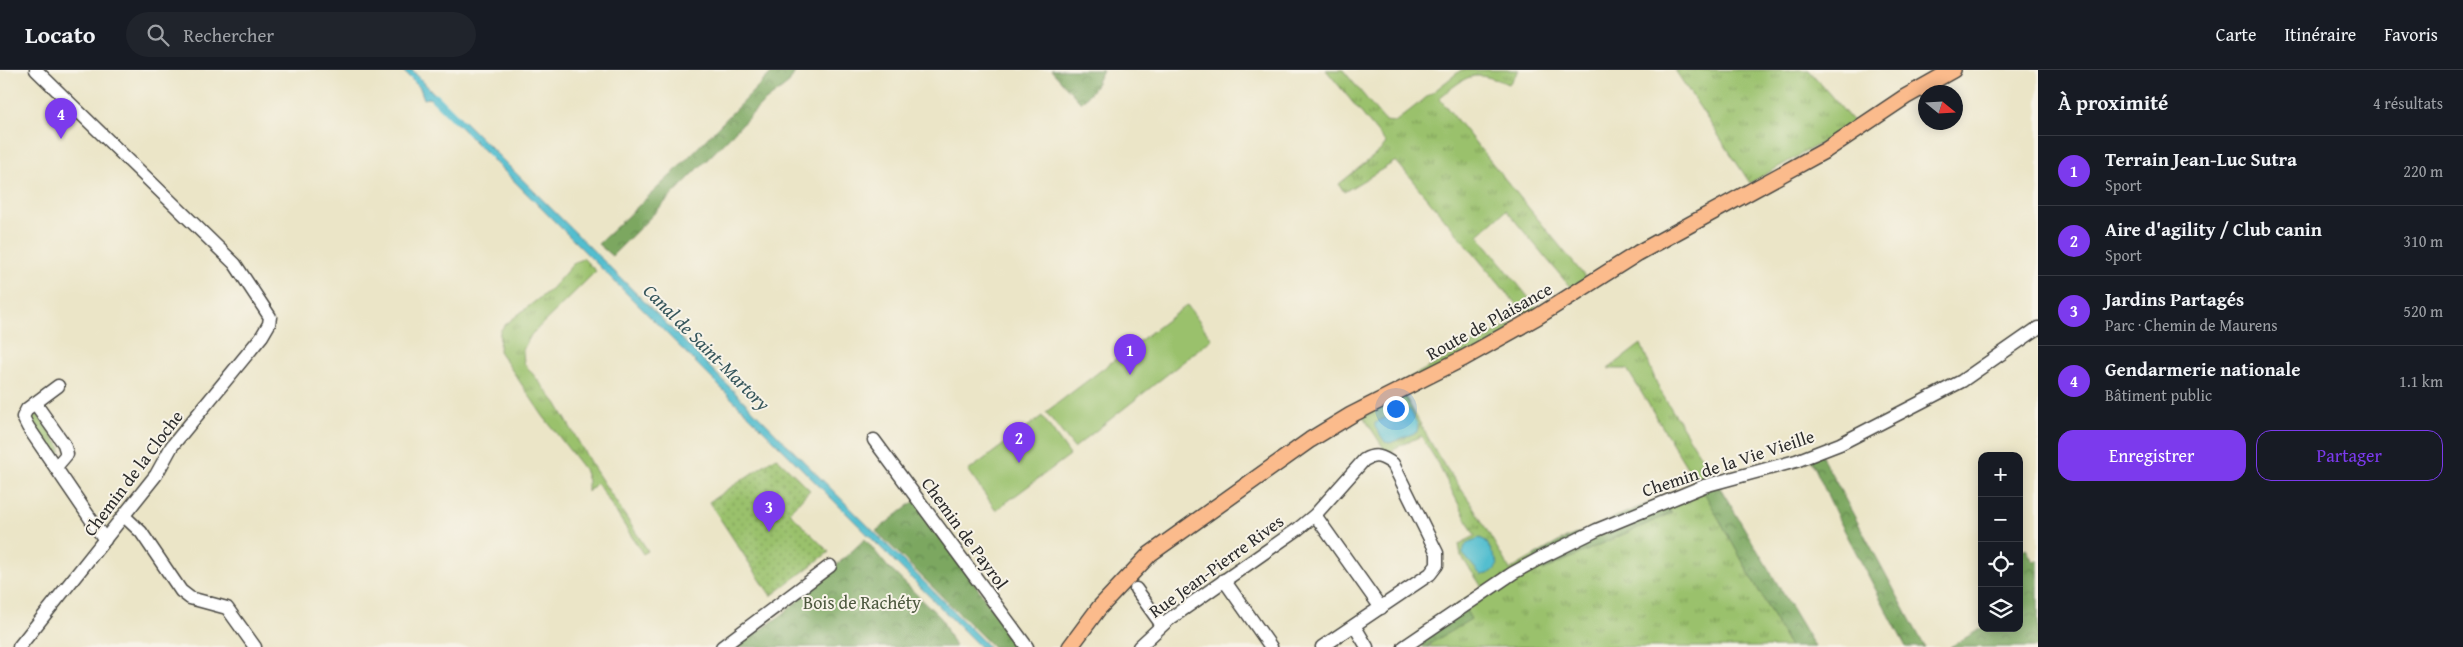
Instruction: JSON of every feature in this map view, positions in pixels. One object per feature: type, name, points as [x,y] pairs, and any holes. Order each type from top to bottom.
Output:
[{"type":"main road","name":"Route de Plaisance","points":[[1068,645],[1122,582],[1150,554],[1332,426],[1537,318],[1638,254],[1826,150],[1905,97],[1954,70]]},
{"type":"street","name":"Chemin de la Cloche","points":[[20,647],[156,475],[165,456],[180,435],[265,332],[270,317],[235,264],[36,70]]},
{"type":"street","name":"Chemin de la Vie Vieille","points":[[1404,647],[1513,573],[1544,556],[1597,530],[1704,486],[1796,461],[1840,444],[1962,381],[2038,328]]},
{"type":"street","points":[[58,386],[27,409],[24,417],[28,427],[105,540]]},
{"type":"street","points":[[35,403],[64,444],[67,454],[56,468]]},
{"type":"street","name":"Chemin de Payrol","points":[[874,440],[1027,647]]},
{"type":"street","name":"Rue Jean-Pierre Rives","points":[[1139,647],[1162,625],[1315,515],[1364,460],[1372,456],[1382,456],[1393,464],[1437,553],[1437,565],[1430,574],[1381,608]]},
{"type":"street","points":[[1315,515],[1381,608],[1355,627],[1322,647]]},
{"type":"street","points":[[124,516],[141,532],[182,591],[190,598],[227,608],[255,647]]},
{"type":"street","points":[[722,647],[830,566]]},
{"type":"street","points":[[1224,580],[1271,647]]},
{"type":"street","points":[[1136,589],[1162,625]]},
{"type":"street","points":[[1355,627],[1367,647]]},
{"type":"green space","points":[[774,70],[796,70],[789,83],[763,103],[612,256],[598,244],[671,175]]},
{"type":"green space","points":[[1051,70],[1103,70],[1094,88],[1081,103]]},
{"type":"green space","points":[[1326,70],[1343,70],[1385,121],[1395,122],[1461,70],[1519,70],[1509,84],[1486,77],[1471,77],[1464,79],[1439,98],[1586,278],[1571,288],[1506,210],[1478,235],[1546,319],[1403,393],[1440,459],[1471,503],[1510,570],[1534,556],[1543,570],[1671,513],[1665,496],[1699,483],[1688,469],[1627,369],[1608,369],[1641,344],[1659,389],[1715,479],[1700,483],[1790,647],[1429,647],[1461,602],[1482,587],[1461,556],[1459,544],[1475,536],[1436,460],[1421,436],[1395,448],[1391,454],[1382,451],[1383,447],[1355,404],[1386,390],[1526,316],[1396,161],[1344,192],[1339,184],[1380,151],[1386,143]]},
{"type":"green space","points":[[1675,70],[1809,70],[1855,124],[1750,183]]},
{"type":"green space","points":[[583,258],[596,271],[531,335],[523,350],[524,363],[557,404],[590,462],[648,551],[643,554],[597,483],[588,492],[588,481],[584,469],[543,416],[499,351],[500,331],[506,324],[551,289],[573,264]]},
{"type":"green space","points":[[1187,305],[1212,339],[1074,448],[1046,412]]},
{"type":"green space","points":[[31,412],[36,412],[61,448],[59,456],[54,457],[27,416]]},
{"type":"green space","points":[[1042,416],[1070,455],[996,510],[968,471]]},
{"type":"green space","points":[[1817,447],[1925,647],[1906,647],[1839,520],[1807,451]]},
{"type":"green space","points":[[776,457],[810,490],[789,512],[829,552],[771,596],[709,502]]},
{"type":"green space","points":[[1715,479],[1815,647],[1790,647],[1699,483]]},
{"type":"green space","points":[[1665,496],[1671,513],[1543,570],[1534,556],[1562,540]]},
{"type":"green space","points":[[916,500],[1019,647],[993,647],[876,531]]},
{"type":"green space","name":"Bois de Rachéty","points":[[865,539],[887,566],[941,618],[955,647],[737,647],[783,614]]},
{"type":"green space","points":[[2026,549],[2033,561],[2038,560],[2038,647],[1950,647],[1978,630],[1978,632],[2023,632],[2023,551]]},
{"type":"green space","points":[[1461,602],[1471,619],[1428,645],[1429,647],[1423,647],[1416,634]]},
{"type":"water","points":[[402,70],[412,70],[445,105],[440,108],[429,98],[424,99],[420,88]]},
{"type":"water","points":[[450,110],[460,117],[989,647],[980,647],[457,124],[448,113]]},
{"type":"water","points":[[1404,408],[1410,410],[1418,425],[1417,432],[1390,443],[1385,442],[1375,427],[1375,423]]},
{"type":"water","points":[[1480,538],[1486,541],[1498,564],[1491,572],[1481,575],[1463,554],[1466,545]]},
{"type":"waterway","name":"Canal de Saint-Martory","points":[[435,98],[456,119]]},
{"type":"place","name":"Gendarmerie nationale","points":[[61,139]]},
{"type":"place","name":"Terrain Jean-Luc Sutra","points":[[1130,375]]},
{"type":"place","name":"Aire d'agility / Club canin","points":[[1019,463]]},
{"type":"place","name":"Jardins Partagés","points":[[769,532]]}]
